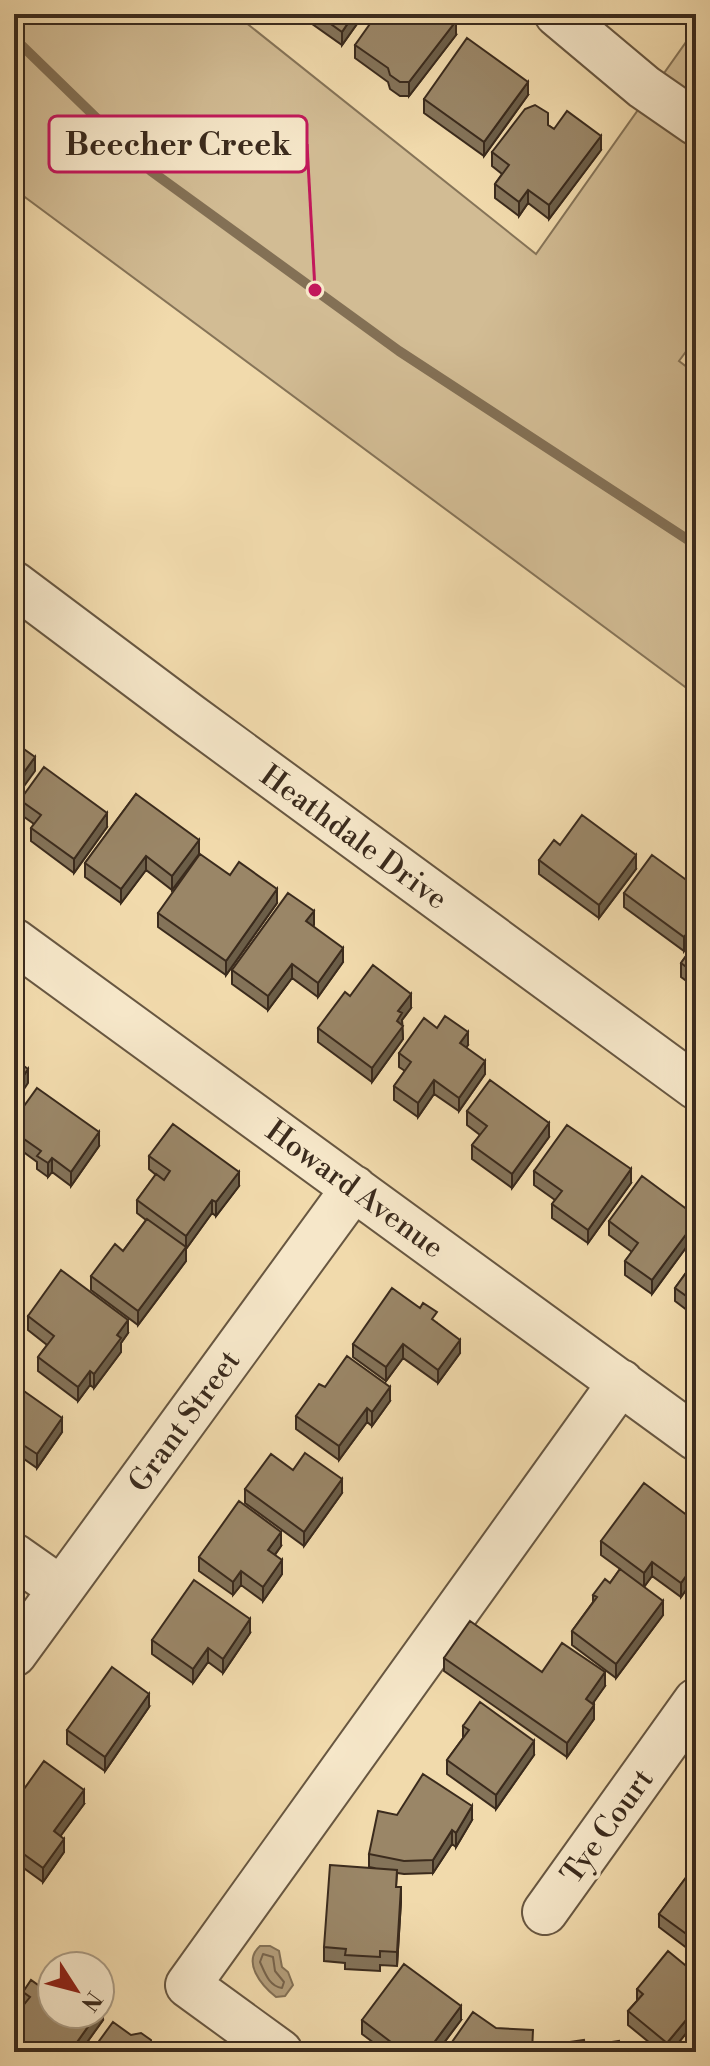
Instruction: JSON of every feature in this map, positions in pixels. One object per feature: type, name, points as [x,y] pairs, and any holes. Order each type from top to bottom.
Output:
[{"type":"street","points":[[557,14],[644,87],[696,123]]},
{"type":"street","name":"Heathdale Drive","points":[[14,584],[696,1087]]},
{"type":"street","name":"Howard Avenue","points":[[14,941],[696,1438]]},
{"type":"street","name":"Grant Street","points":[[14,1654],[354,1188]]},
{"type":"street","points":[[280,2052],[188,1985],[621,1382]]},
{"type":"street","points":[[14,1556],[61,1589]]},
{"type":"street","name":"Tye Court","points":[[545,1912],[696,1701]]},
{"type":"shaded area","points":[[14,14],[235,14],[536,254],[696,28],[696,338],[679,361],[696,374],[696,695],[14,189]]},
{"type":"water","points":[[260,1946],[270,1946],[279,1951],[282,1967],[288,1972],[293,1985],[285,1996],[276,1997],[256,1973],[253,1959]]},
{"type":"building","points":[[317,14],[354,14],[342,32]]},
{"type":"building","points":[[377,14],[454,14],[456,21],[409,82],[400,82],[390,75],[388,68],[355,45]]},
{"type":"building","points":[[467,38],[528,82],[484,142],[424,99]]},
{"type":"building","points":[[535,105],[548,113],[548,125],[554,129],[567,111],[601,136],[549,205],[528,190],[519,202],[495,184],[509,165],[492,152],[525,109]]},
{"type":"building","points":[[14,742],[35,757],[14,786]]},
{"type":"building","points":[[44,767],[107,813],[74,859],[31,828],[41,815],[20,800]]},
{"type":"building","points":[[136,794],[199,840],[172,876],[146,856],[121,889],[85,863]]},
{"type":"building","points":[[582,815],[636,855],[599,905],[539,860],[554,840],[560,845]]},
{"type":"building","points":[[200,854],[230,875],[239,862],[277,889],[226,961],[158,913]]},
{"type":"building","points":[[652,855],[696,887],[696,921],[684,937],[624,893]]},
{"type":"building","points":[[288,893],[314,911],[306,921],[343,948],[318,983],[292,964],[268,996],[232,970]]},
{"type":"building","points":[[696,942],[696,974],[681,963]]},
{"type":"building","points":[[373,965],[411,994],[398,1011],[402,1013],[397,1021],[403,1026],[372,1068],[318,1028],[345,992],[350,996]]},
{"type":"building","points":[[445,1016],[468,1032],[460,1043],[485,1061],[459,1098],[434,1080],[418,1103],[394,1086],[411,1062],[399,1053],[424,1018],[437,1028]]},
{"type":"building","points":[[14,1059],[28,1069],[14,1090]]},
{"type":"building","points":[[490,1080],[549,1123],[512,1174],[472,1145],[487,1126],[467,1111]]},
{"type":"building","points":[[37,1088],[99,1132],[71,1172],[52,1158],[48,1163],[37,1156],[41,1151],[14,1132],[14,1120]]},
{"type":"building","points":[[173,1124],[239,1172],[216,1202],[212,1200],[186,1236],[137,1200],[156,1174],[164,1180],[170,1171],[149,1156]]},
{"type":"building","points":[[567,1125],[631,1169],[588,1230],[552,1204],[562,1191],[534,1171]]},
{"type":"building","points":[[642,1176],[696,1216],[696,1221],[652,1280],[625,1261],[638,1243],[609,1221]]},
{"type":"building","points":[[147,1219],[186,1247],[138,1311],[91,1276],[115,1244],[123,1251]]},
{"type":"building","points":[[696,1259],[696,1303],[675,1288]]},
{"type":"building","points":[[61,1270],[128,1320],[117,1335],[121,1338],[94,1374],[90,1371],[78,1387],[38,1357],[54,1336],[28,1316]]},
{"type":"building","points":[[392,1288],[420,1308],[423,1303],[437,1312],[432,1319],[460,1340],[438,1370],[403,1344],[386,1367],[353,1344]]},
{"type":"building","points":[[347,1356],[390,1387],[372,1412],[367,1408],[339,1446],[296,1416],[319,1384],[325,1387]]},
{"type":"building","points":[[14,1384],[62,1418],[37,1454],[14,1439]]},
{"type":"building","points":[[305,1453],[342,1479],[304,1532],[245,1489],[271,1454],[293,1470]]},
{"type":"building","points":[[644,1483],[696,1522],[693,1528],[696,1530],[696,1562],[681,1583],[652,1562],[644,1573],[601,1541]]},
{"type":"building","points":[[239,1501],[281,1532],[268,1550],[282,1560],[263,1587],[241,1571],[233,1582],[199,1557]]},
{"type":"building","points":[[620,1569],[663,1601],[616,1664],[572,1631],[597,1597],[593,1595],[605,1579],[610,1583]]},
{"type":"building","points":[[194,1580],[250,1619],[223,1659],[208,1648],[193,1669],[152,1640]]},
{"type":"building","points":[[470,1621],[542,1672],[562,1643],[605,1672],[586,1699],[594,1705],[567,1743],[444,1658]]},
{"type":"building","points":[[112,1667],[149,1694],[105,1757],[67,1730]]},
{"type":"building","points":[[480,1702],[534,1741],[496,1795],[447,1760],[469,1730],[463,1726]]},
{"type":"building","points":[[44,1761],[84,1790],[54,1831],[64,1839],[43,1868],[14,1847],[14,1803]]},
{"type":"building","points":[[423,1774],[472,1806],[456,1833],[452,1830],[433,1860],[404,1861],[369,1854],[378,1811],[397,1815]]},
{"type":"building","points":[[696,1864],[696,1941],[659,1914]]},
{"type":"building","points":[[330,1865],[397,1870],[396,1887],[401,1887],[397,1952],[380,1951],[380,1957],[345,1955],[346,1949],[324,1947]]},
{"type":"building","points":[[668,1951],[696,1974],[696,2008],[667,2043],[628,2011],[643,1994],[637,1989]]},
{"type":"building","points":[[404,1964],[461,2006],[427,2052],[404,2052],[362,2020]]},
{"type":"building","points":[[31,1980],[36,1984],[36,2030],[86,2030],[70,2052],[33,2052],[14,2038],[14,2002],[22,2007],[30,1997],[23,1992]]},
{"type":"building","points":[[473,2012],[496,2028],[533,2030],[532,2052],[445,2052]]},
{"type":"building","points":[[116,2024],[131,2035],[141,2033],[151,2040],[154,2052],[91,2052],[107,2030],[116,2030]]},
{"type":"building","points":[[584,2040],[585,2046],[619,2041],[620,2052],[550,2052],[549,2045]]},
{"type":"waterway","points":[[14,38],[151,171],[399,351],[696,545]]},
{"type":"place","name":"Beecher Creek","points":[[315,290]]}]
